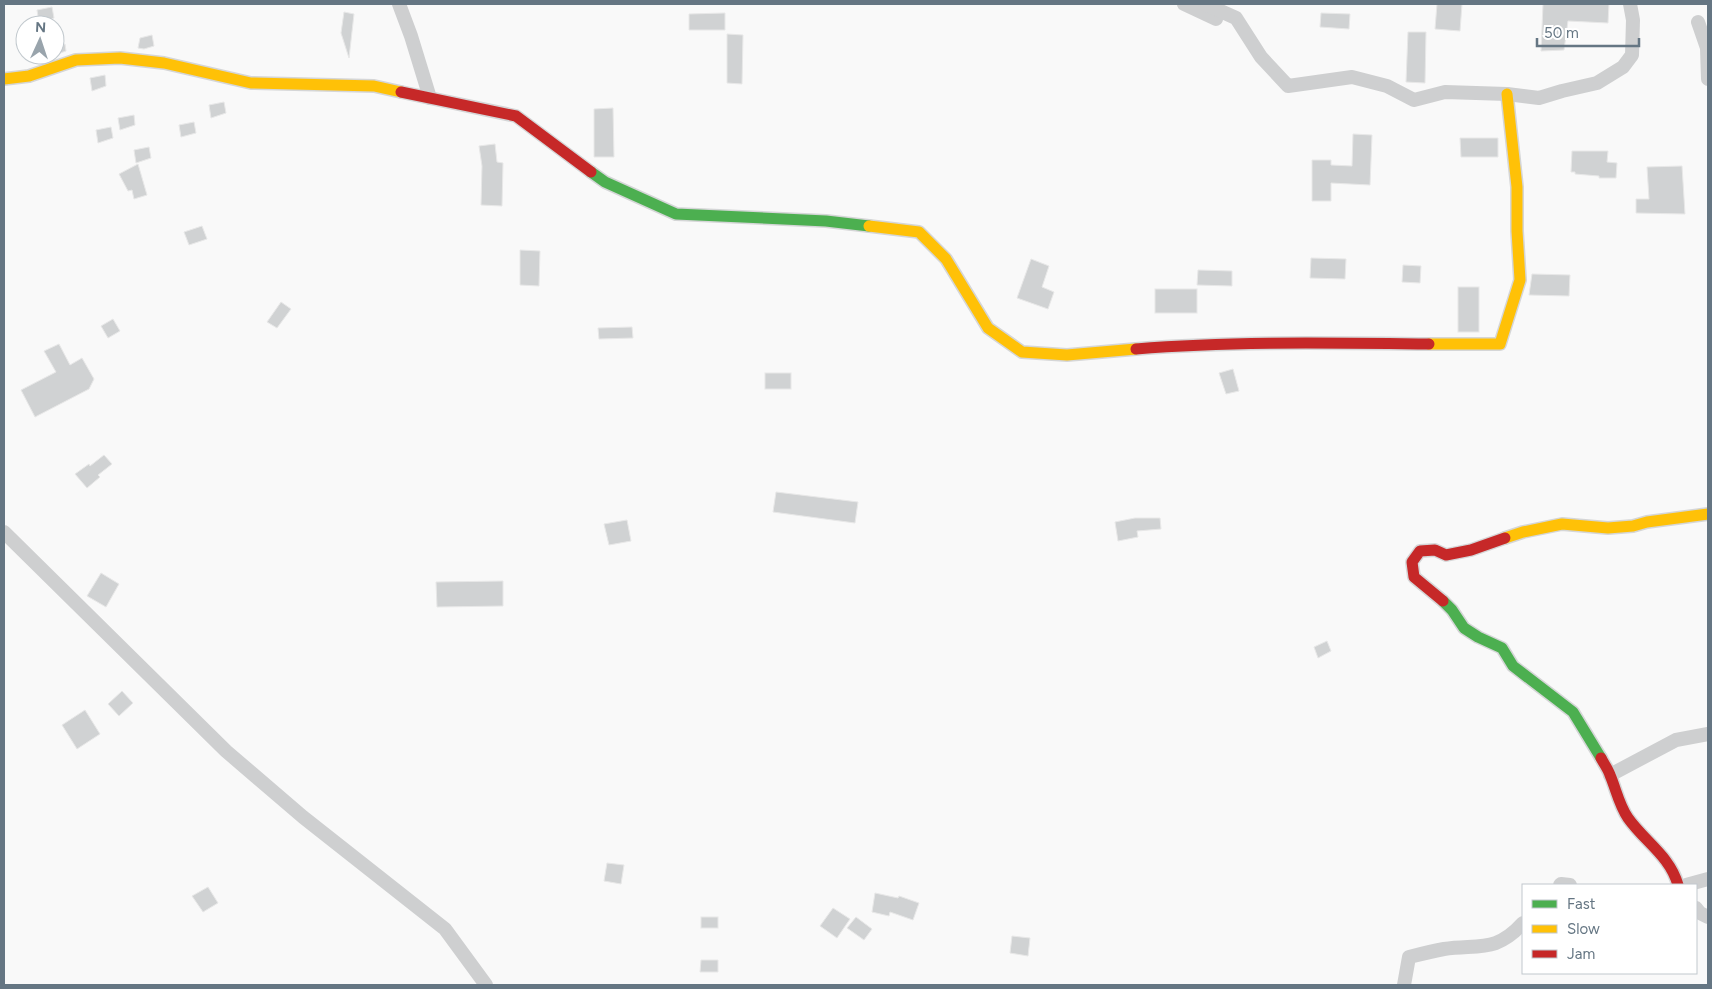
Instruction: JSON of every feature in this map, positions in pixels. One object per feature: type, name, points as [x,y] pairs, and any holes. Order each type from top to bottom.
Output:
[{"type":"street","points":[[399,4],[412,36],[430,98]]},
{"type":"street","points":[[1184,4],[1244,31]]},
{"type":"street","points":[[1205,4],[1236,18],[1261,56],[1288,86],[1352,77],[1387,86],[1414,100],[1445,92],[1507,94],[1539,98],[1597,83],[1622,67],[1632,55],[1634,20],[1630,4]]},
{"type":"street","points":[[1698,22],[1707,48],[1708,79]]},
{"type":"street","points":[[4,79],[29,76],[76,60],[120,58],[164,64],[251,83],[374,86],[516,116],[604,182],[676,214],[826,221],[920,232],[946,259],[988,328],[1022,352],[1067,355],[1181,346],[1500,344],[1520,280],[1516,231],[1518,188],[1507,94]]},
{"type":"street","points":[[1678,884],[1675,874],[1666,859],[1628,818],[1618,801],[1610,775],[1573,712],[1512,666],[1502,648],[1464,628],[1452,610],[1435,592],[1414,577],[1412,562],[1420,550],[1435,550],[1446,555],[1471,550],[1523,532],[1562,524],[1608,528],[1708,514]]},
{"type":"street","points":[[4,532],[226,751],[303,817],[445,929],[486,985]]},
{"type":"street","points":[[1610,775],[1676,740],[1708,734]]},
{"type":"street","points":[[1690,884],[1708,879]]},
{"type":"street","points":[[1697,909],[1708,918]]},
{"type":"street","points":[[1404,985],[1410,957],[1445,949],[1489,946],[1512,935],[1522,924]]},
{"type":"building","points":[[1437,4],[1462,4],[1460,31],[1435,29]]},
{"type":"building","points":[[1543,4],[1609,4],[1608,23],[1568,21],[1564,50],[1541,51]]},
{"type":"building","points":[[52,7],[53,15],[38,15],[37,10]]},
{"type":"building","points":[[344,12],[354,14],[349,58],[341,33]]},
{"type":"building","points":[[725,13],[725,30],[689,30],[689,14]]},
{"type":"building","points":[[1321,13],[1350,14],[1349,29],[1320,27]]},
{"type":"building","points":[[1408,32],[1426,32],[1425,83],[1406,82]]},
{"type":"building","points":[[727,34],[743,35],[742,84],[727,83]]},
{"type":"building","points":[[152,35],[154,46],[144,49],[138,48],[140,38]]},
{"type":"building","points":[[105,75],[106,86],[92,91],[90,78]]},
{"type":"building","points":[[224,102],[226,113],[211,118],[209,105]]},
{"type":"building","points":[[613,108],[614,157],[594,157],[594,109]]},
{"type":"building","points":[[134,115],[135,125],[120,130],[118,118]]},
{"type":"building","points":[[194,122],[196,133],[181,137],[179,125]]},
{"type":"building","points":[[111,127],[113,138],[98,143],[96,130]]},
{"type":"building","points":[[1353,134],[1372,135],[1370,185],[1331,183],[1331,201],[1312,201],[1312,160],[1331,160],[1331,165],[1352,166]]},
{"type":"building","points":[[1460,138],[1498,138],[1498,157],[1461,157]]},
{"type":"building","points":[[495,144],[497,162],[503,163],[502,206],[481,205],[482,166],[479,146]]},
{"type":"building","points":[[149,147],[151,158],[136,163],[134,150]]},
{"type":"building","points":[[1572,151],[1608,151],[1607,162],[1617,163],[1616,178],[1599,178],[1599,176],[1571,172]]},
{"type":"building","points":[[138,164],[147,195],[134,199],[132,190],[128,191],[119,174]]},
{"type":"building","points":[[1682,166],[1685,214],[1636,213],[1636,199],[1649,199],[1647,167]]},
{"type":"building","points":[[202,226],[207,239],[189,245],[184,232]]},
{"type":"building","points":[[520,250],[540,251],[539,286],[520,285]]},
{"type":"building","points":[[1311,258],[1346,259],[1345,279],[1310,278]]},
{"type":"building","points":[[1031,259],[1049,266],[1042,287],[1054,292],[1048,309],[1017,298]]},
{"type":"building","points":[[1403,265],[1421,266],[1420,283],[1402,282]]},
{"type":"building","points":[[1198,270],[1232,271],[1232,286],[1197,285]]},
{"type":"building","points":[[1532,274],[1570,275],[1569,296],[1529,295]]},
{"type":"building","points":[[1458,287],[1479,287],[1479,332],[1458,332]]},
{"type":"building","points":[[1155,289],[1197,289],[1197,313],[1155,313]]},
{"type":"building","points":[[281,302],[291,309],[277,328],[267,322]]},
{"type":"building","points":[[113,319],[120,331],[108,338],[101,326]]},
{"type":"building","points":[[632,327],[633,338],[599,339],[598,328]]},
{"type":"building","points":[[59,344],[70,365],[82,358],[94,379],[89,389],[35,417],[21,390],[56,372],[44,351]]},
{"type":"building","points":[[1233,369],[1239,391],[1226,394],[1219,373]]},
{"type":"building","points":[[765,373],[791,373],[791,389],[765,389]]},
{"type":"building","points":[[104,455],[112,464],[98,475],[100,477],[87,488],[75,474],[89,464],[90,466]]},
{"type":"building","points":[[776,492],[858,502],[855,523],[773,512]]},
{"type":"building","points":[[1135,518],[1160,518],[1161,529],[1137,531],[1138,537],[1118,541],[1115,522]]},
{"type":"building","points":[[627,520],[631,541],[609,545],[604,524]]},
{"type":"building","points":[[101,573],[119,584],[106,607],[87,596]]},
{"type":"building","points":[[503,581],[503,606],[437,607],[436,582]]},
{"type":"building","points":[[1327,641],[1331,651],[1318,658],[1314,647]]},
{"type":"building","points":[[122,691],[133,703],[119,716],[108,704]]},
{"type":"building","points":[[85,710],[100,734],[77,749],[62,725]]},
{"type":"building","points":[[607,863],[624,865],[621,884],[604,881]]},
{"type":"building","points":[[208,887],[218,903],[203,912],[192,896]]},
{"type":"building","points":[[875,893],[898,898],[899,896],[919,903],[913,920],[890,912],[889,916],[872,912]]},
{"type":"building","points":[[833,908],[850,919],[837,938],[820,926]]},
{"type":"building","points":[[701,917],[718,917],[718,928],[701,928]]},
{"type":"building","points":[[856,917],[872,929],[864,940],[847,928]]},
{"type":"building","points":[[1012,936],[1030,938],[1028,956],[1010,953]]},
{"type":"building","points":[[701,960],[718,960],[718,972],[700,972]]},
{"type":"traffic: fast","points":[[591,172],[605,182],[676,214],[826,221],[869,226]]},
{"type":"traffic: fast","points":[[1443,601],[1452,610],[1464,628],[1502,648],[1513,666],[1573,712],[1601,758]]},
{"type":"traffic: slow","points":[[4,79],[29,76],[76,60],[120,58],[164,63],[251,83],[374,86],[401,92]]},
{"type":"traffic: slow","points":[[1429,344],[1500,344],[1520,280],[1517,187],[1507,94]]},
{"type":"traffic: slow","points":[[869,226],[919,232],[946,259],[988,328],[1022,352],[1067,355],[1136,349]]},
{"type":"traffic: slow","points":[[1505,538],[1523,532],[1562,524],[1608,528],[1708,514]]},
{"type":"traffic: jam","points":[[401,92],[516,116],[591,172]]},
{"type":"traffic: jam","points":[[1136,349],[1246,344],[1429,344]]},
{"type":"traffic: jam","points":[[1443,601],[1414,577],[1412,562],[1420,551],[1435,550],[1446,555],[1471,550],[1505,538]]},
{"type":"traffic: jam","points":[[1601,758],[1628,818],[1663,857],[1678,884]]}]
